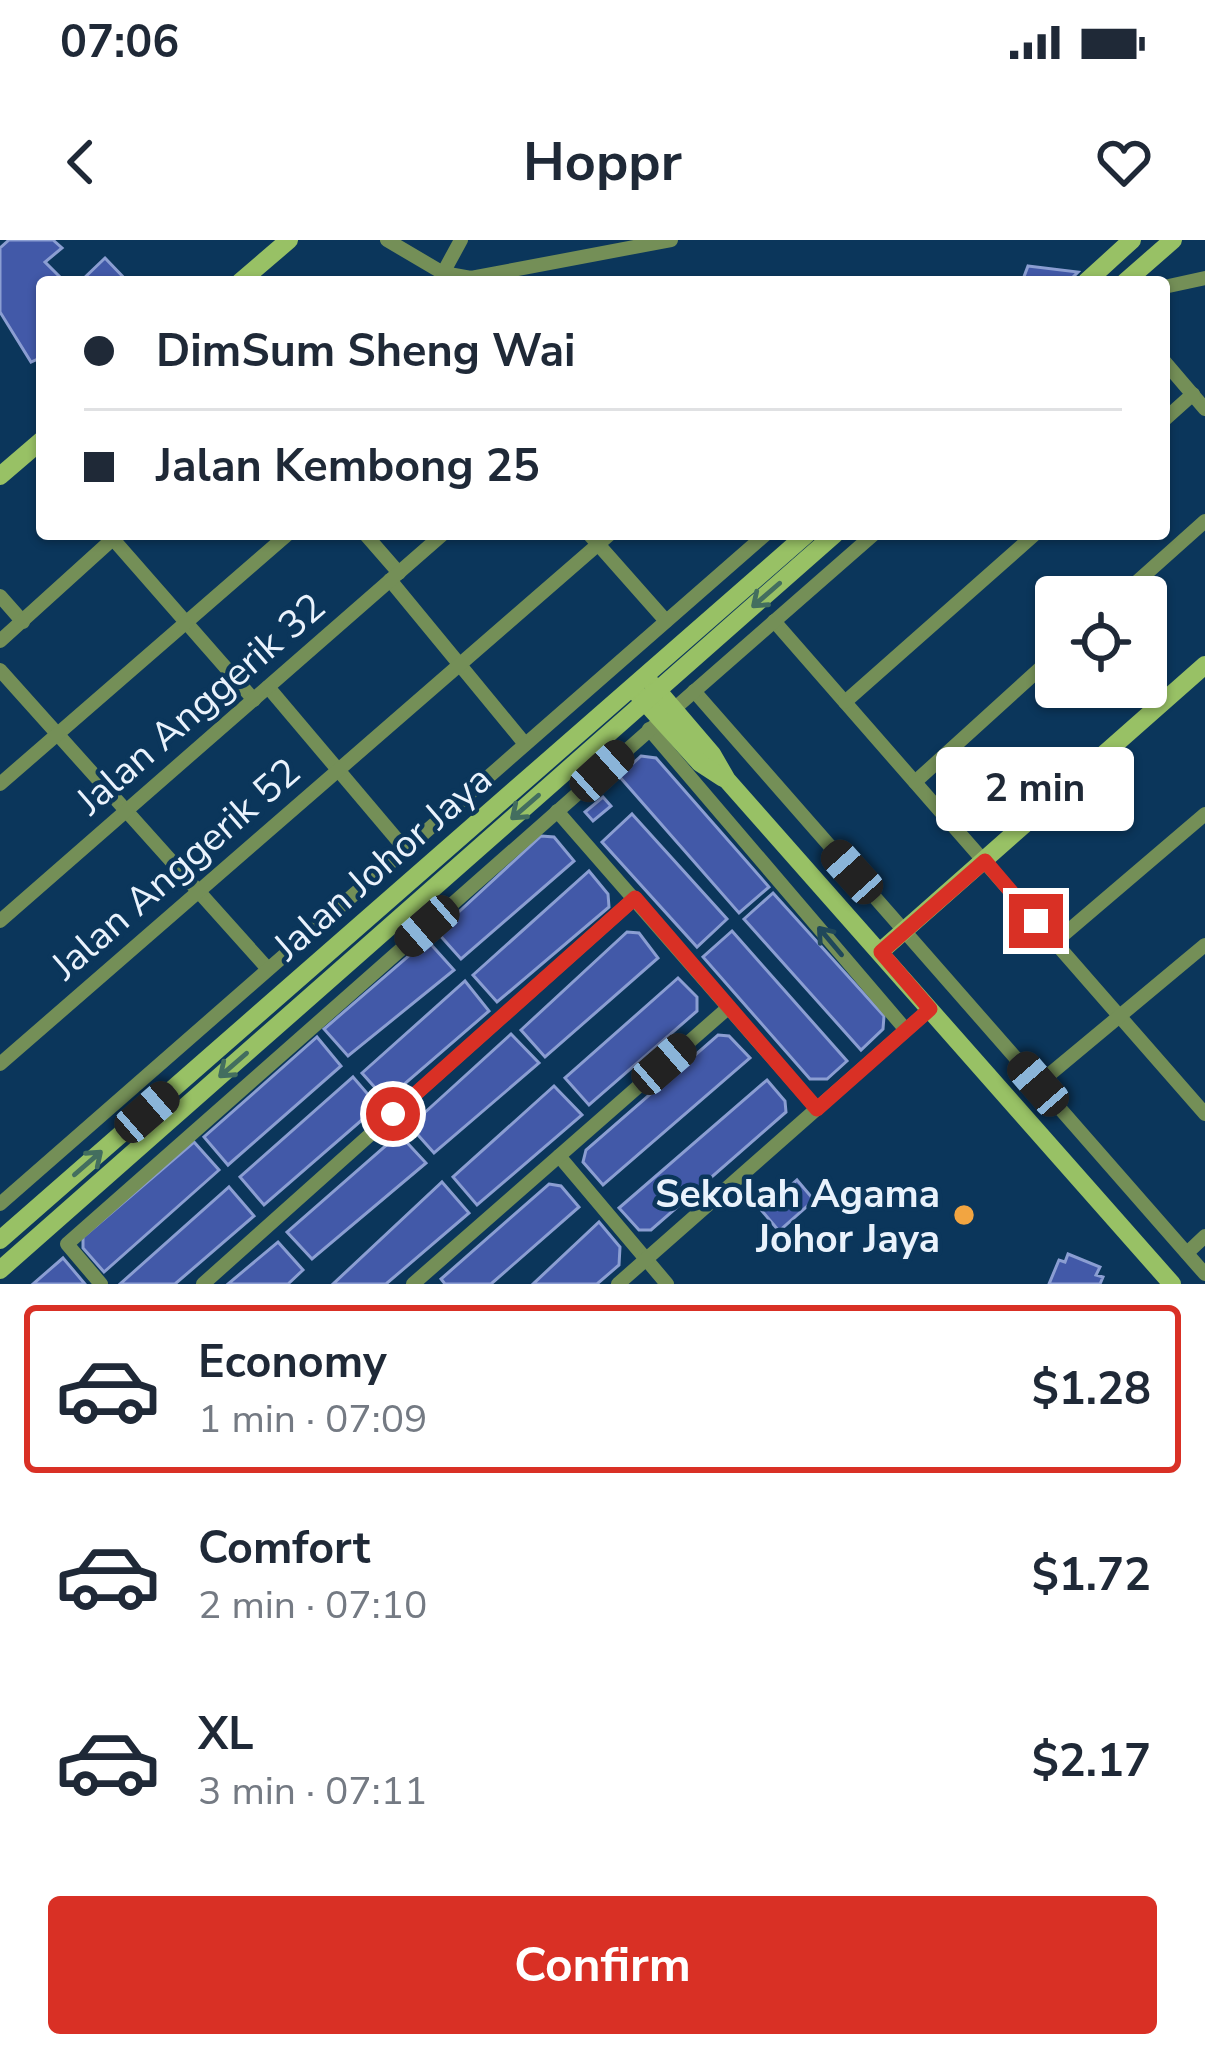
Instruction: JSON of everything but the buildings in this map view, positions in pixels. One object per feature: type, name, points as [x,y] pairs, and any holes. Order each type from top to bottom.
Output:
[{"type":"main road","points":[[1093,276],[1132,240]]},
{"type":"main road","points":[[1132,276],[1173,240]]},
{"type":"main road","points":[[247,276],[285,241]]},
{"type":"main road","points":[[0,476],[36,445]]},
{"type":"main road","name":"Jalan Johor Jaya","points":[[0,1270],[645,689],[801,540]]},
{"type":"main road","name":"Jalan Johor Jaya","points":[[0,1240],[645,689],[828,540]]},
{"type":"main road","points":[[881,952],[1202,675]]},
{"type":"main road","points":[[645,689],[661,720],[700,763],[727,780],[1172,1284]]},
{"type":"street","points":[[387,240],[443,272],[462,276]]},
{"type":"street","points":[[443,272],[461,240]]},
{"type":"street","points":[[482,276],[671,240]]},
{"type":"street","points":[[1170,286],[1205,278]]},
{"type":"street","points":[[1170,368],[1205,409]]},
{"type":"street","points":[[1170,415],[1193,394]]},
{"type":"street","points":[[1143,576],[1205,521]]},
{"type":"street","points":[[0,641],[113,540]]},
{"type":"street","points":[[118,540],[254,700]]},
{"type":"street","points":[[0,784],[281,540]]},
{"type":"street","points":[[369,540],[525,744]]},
{"type":"street","name":"Jalan Anggerik 32","points":[[0,921],[436,540]]},
{"type":"street","name":"Jalan Anggerik 52","points":[[0,1064],[596,540]]},
{"type":"street","points":[[601,540],[665,621]]},
{"type":"street","points":[[0,1204],[759,540]]},
{"type":"street","points":[[101,1284],[67,1244],[867,540]]},
{"type":"street","points":[[845,702],[1028,540]]},
{"type":"street","points":[[0,596],[22,622]]},
{"type":"street","points":[[774,621],[1205,1114]]},
{"type":"street","points":[[0,670],[268,969]]},
{"type":"street","points":[[915,782],[1035,673]]},
{"type":"street","points":[[268,687],[405,849]]},
{"type":"street","points":[[694,691],[1205,1274]]},
{"type":"street","points":[[661,720],[906,1030]]},
{"type":"street","points":[[556,812],[817,1109]]},
{"type":"street","points":[[1055,943],[1205,814]]},
{"type":"street","points":[[203,1284],[635,898]]},
{"type":"street","points":[[1038,1084],[1205,945]]},
{"type":"street","points":[[413,1284],[729,1007]]},
{"type":"street","points":[[618,1284],[930,1009]]},
{"type":"street","points":[[1192,1099],[1205,1087]]},
{"type":"street","points":[[559,1156],[667,1284]]},
{"type":"street","points":[[1187,1253],[1205,1236]]},
{"type":"place","name":"Sekolah Agama Johor Jaya","points":[[964,1215]]},
{"type":"route","points":[[393,1114],[635,898],[817,1109],[930,1009],[881,952],[985,861],[1036,921]]}]
